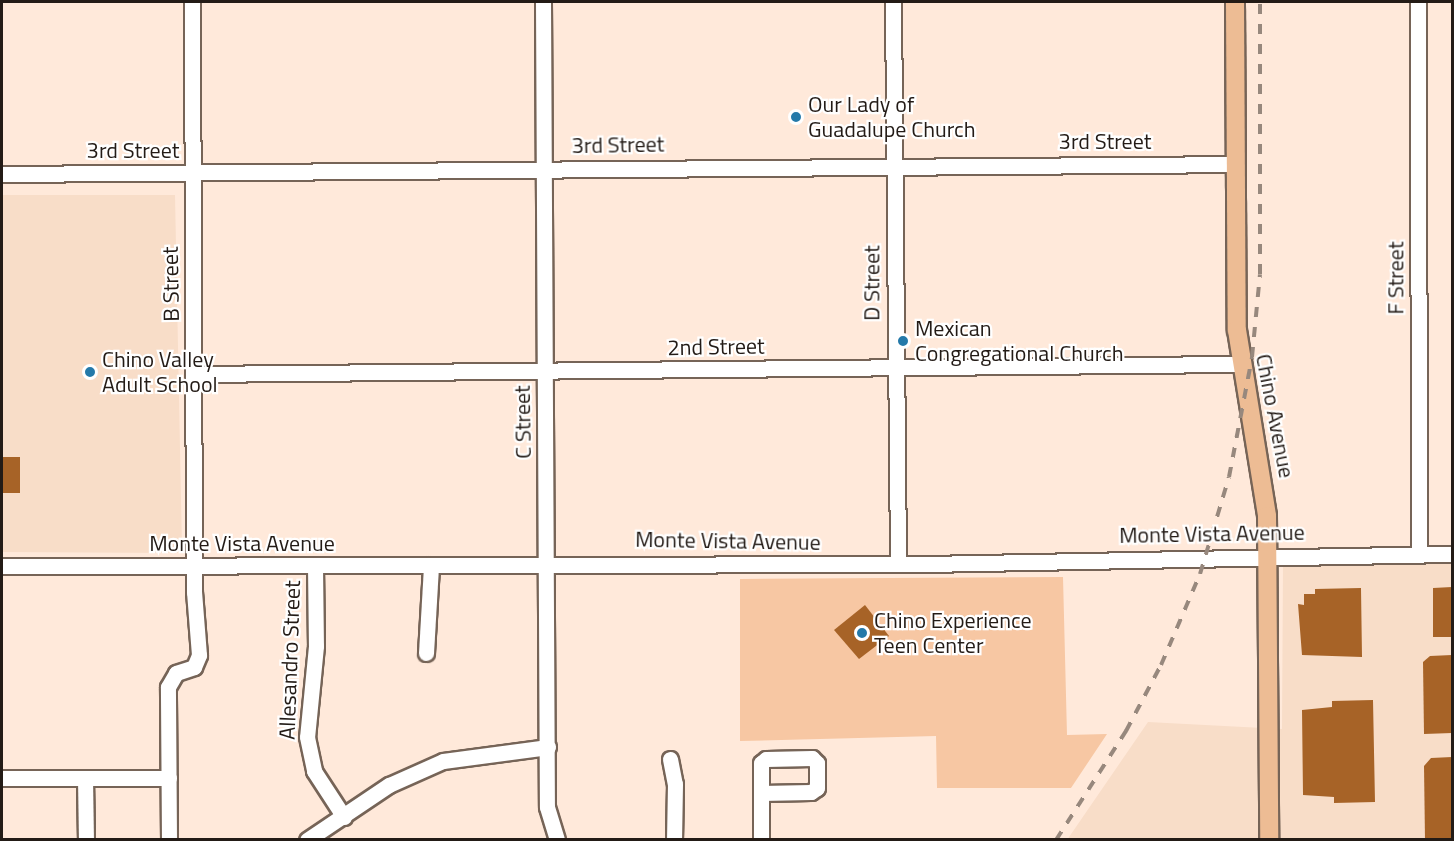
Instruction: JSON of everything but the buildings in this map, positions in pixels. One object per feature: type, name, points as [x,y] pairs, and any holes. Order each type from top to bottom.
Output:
[{"type":"main road","name":"Chino Avenue","points":[[1235,2],[1239,364],[1265,488],[1268,556],[1269,840]]},
{"type":"street","name":"B Street","points":[[169,840],[168,687],[176,673],[194,667],[199,655],[196,567],[192,2]]},
{"type":"street","name":"C Street","points":[[543,2],[544,371],[548,564],[547,807],[557,840]]},
{"type":"street","name":"D Street","points":[[893,2],[898,564]]},
{"type":"street","name":"F Street","points":[[1418,2],[1419,554]]},
{"type":"street","name":"3rd Street","points":[[2,174],[1236,164]]},
{"type":"street","name":"2nd Street","points":[[194,374],[1239,364]]},
{"type":"street","name":"Monte Vista Avenue","points":[[2,566],[898,564],[1452,554]]},
{"type":"street","points":[[426,653],[431,565]]},
{"type":"street","name":"Allesandro Street","points":[[315,566],[316,645],[307,737],[314,771],[344,817]]},
{"type":"street","points":[[307,840],[389,785],[443,761],[548,747]]},
{"type":"street","points":[[670,759],[675,784],[674,840]]},
{"type":"street","points":[[2,778],[169,778]]},
{"type":"street","points":[[85,778],[86,840]]},
{"type":"street","points":[[761,793],[761,840]]},
{"type":"shaded area","name":"Chino Valley Adult School","points":[[2,195],[175,195],[182,550],[178,553],[2,552]]},
{"type":"shaded area","points":[[1283,564],[1452,564],[1452,839],[1067,840],[1148,722],[1282,729]]},
{"type":"shaded area","points":[[1063,577],[1067,735],[1107,734],[1071,788],[937,788],[936,736],[740,741],[740,579]]},
{"type":"railway","points":[[1056,840],[1126,731],[1161,665],[1200,574],[1229,477],[1252,357],[1260,274],[1260,2]]},
{"type":"place","name":"Our Lady of Guadalupe Church","points":[[796,117]]},
{"type":"place","name":"Mexican Congregational Church","points":[[903,341]]},
{"type":"place","name":"Chino Valley Adult School","points":[[90,372]]},
{"type":"place","name":"Chino Experience Teen Center","points":[[862,633]]}]
